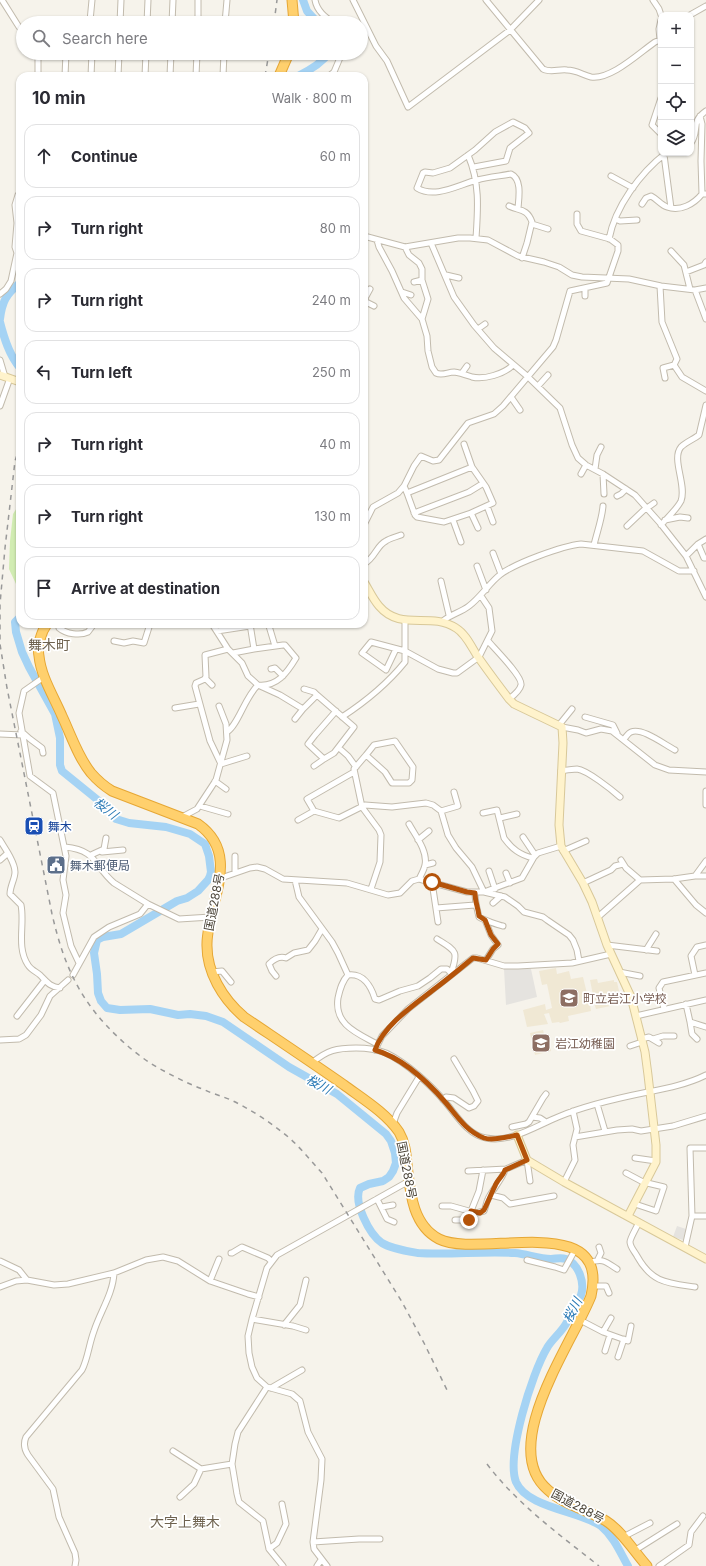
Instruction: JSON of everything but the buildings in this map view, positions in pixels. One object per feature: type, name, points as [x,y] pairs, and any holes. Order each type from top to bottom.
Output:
[{"type":"highway","points":[[292,0],[293,16]]},
{"type":"highway","points":[[280,72],[286,60]]},
{"type":"highway","name":"国道288号","points":[[45,628],[40,642],[38,653],[42,678],[88,768],[106,787],[123,796],[182,817],[203,827],[213,839],[220,859],[221,878],[211,917],[207,943],[209,961],[212,972],[221,991],[239,1013],[370,1104],[393,1124],[400,1134],[404,1144],[409,1181],[415,1208],[422,1224],[432,1234],[443,1240],[468,1243],[550,1243],[567,1246],[573,1254],[588,1263],[592,1272],[593,1286],[588,1303],[559,1358],[546,1388],[531,1436],[531,1461],[538,1479],[549,1492],[560,1499],[608,1522],[623,1537],[647,1566]]},
{"type":"street","points":[[2,0],[16,22]]},
{"type":"street","points":[[91,16],[92,0]]},
{"type":"street","points":[[120,16],[121,0]]},
{"type":"street","points":[[147,16],[148,0]]},
{"type":"street","points":[[172,16],[173,0]]},
{"type":"street","points":[[198,0],[198,16]]},
{"type":"street","points":[[225,16],[226,0]]},
{"type":"street","points":[[315,0],[317,8],[325,16]]},
{"type":"street","points":[[353,0],[361,16]]},
{"type":"street","points":[[486,0],[543,69],[547,71],[568,70],[591,77],[606,74],[616,70],[658,41]]},
{"type":"street","points":[[368,30],[376,46],[387,61],[408,107],[510,30],[539,0]]},
{"type":"street","points":[[653,0],[660,12]]},
{"type":"street","points":[[694,13],[706,6]]},
{"type":"street","points":[[38,60],[38,72]]},
{"type":"street","points":[[65,72],[66,60]]},
{"type":"street","points":[[91,72],[92,60]]},
{"type":"street","points":[[118,72],[119,60]]},
{"type":"street","points":[[145,72],[146,60]]},
{"type":"street","points":[[170,72],[171,60]]},
{"type":"street","points":[[196,72],[197,60]]},
{"type":"street","points":[[223,72],[224,60]]},
{"type":"street","points":[[334,72],[339,60]]},
{"type":"street","points":[[658,107],[652,125],[658,131]]},
{"type":"street","points":[[694,138],[696,123],[700,116],[706,111]]},
{"type":"street","points":[[642,204],[646,198],[651,196],[664,205],[671,208],[680,209],[704,194],[700,161],[702,124],[700,116]]},
{"type":"street","points":[[474,167],[506,161],[510,148],[529,133],[521,125],[512,123],[495,132],[450,168],[433,173],[423,173],[417,188],[427,193],[459,187],[476,180],[513,175],[518,184],[518,208]]},
{"type":"street","points":[[468,155],[474,167],[476,180],[478,209],[476,238]]},
{"type":"street","points":[[609,239],[615,219],[633,188],[646,169],[662,156]]},
{"type":"street","points":[[665,156],[671,208]]},
{"type":"street","points":[[611,176],[633,188]]},
{"type":"street","points":[[16,202],[16,214]]},
{"type":"street","points":[[509,206],[518,208],[528,214],[532,224],[522,258]]},
{"type":"street","points":[[368,516],[372,507],[398,493],[404,486],[421,456],[433,461],[439,460],[468,423],[494,414],[511,397],[527,376],[553,347],[570,292],[607,283],[619,247],[616,243],[609,239],[581,231],[577,224],[577,214]]},
{"type":"street","points":[[615,219],[620,221],[637,220]]},
{"type":"street","points":[[532,224],[548,229]]},
{"type":"street","points":[[16,235],[16,248]]},
{"type":"street","points":[[368,237],[405,247],[458,238],[476,238],[492,242],[522,258],[544,262],[559,267],[572,275],[582,277],[629,279],[660,286],[692,290],[706,288]]},
{"type":"street","points":[[377,240],[404,298],[422,319],[426,330],[428,351],[432,367],[436,373],[462,373],[477,378],[509,370],[513,365]]},
{"type":"street","points":[[431,243],[446,275],[454,297],[478,329],[494,348],[527,376],[560,408],[574,452],[578,458],[635,495],[646,508],[663,523],[686,556],[706,597]]},
{"type":"street","points":[[405,247],[408,255],[420,266],[422,272],[422,280],[428,299],[422,319]]},
{"type":"street","points":[[671,251],[684,265],[692,290],[706,319]]},
{"type":"street","points":[[686,272],[704,265],[706,262]]},
{"type":"street","points":[[0,294],[6,289],[11,281],[16,263]]},
{"type":"street","points":[[446,275],[459,278]]},
{"type":"street","points":[[414,282],[422,280]]},
{"type":"street","points":[[660,286],[662,322],[677,359],[674,365],[663,368],[665,378]]},
{"type":"street","points":[[585,288],[585,296]]},
{"type":"street","points":[[368,293],[370,289]]},
{"type":"street","points":[[402,292],[411,295]]},
{"type":"street","points":[[368,303],[374,306]]},
{"type":"street","points":[[478,329],[485,324]]},
{"type":"street","points":[[0,360],[5,377],[1,403]]},
{"type":"street","points":[[674,365],[682,377],[706,391]]},
{"type":"street","points":[[462,373],[467,366]]},
{"type":"street","points":[[538,386],[548,375]]},
{"type":"street","points":[[5,377],[16,381]]},
{"type":"street","points":[[511,397],[520,410]]},
{"type":"street","points":[[663,523],[680,502],[682,496],[682,483],[678,467],[679,450],[682,446],[699,435],[706,406]]},
{"type":"street","points":[[404,486],[414,513],[417,517],[444,522],[453,520],[493,503],[486,487],[482,484],[472,467],[464,444]]},
{"type":"street","points":[[595,469],[597,455],[601,447]]},
{"type":"street","points":[[581,474],[586,464]]},
{"type":"street","points":[[407,493],[472,467]]},
{"type":"street","points":[[603,474],[604,494]]},
{"type":"street","points":[[414,513],[469,492],[482,484]]},
{"type":"street","points":[[617,496],[626,489]]},
{"type":"street","points":[[627,526],[646,508],[654,503]]},
{"type":"street","points":[[487,506],[493,522]]},
{"type":"street","points":[[594,545],[603,506]]},
{"type":"street","points":[[471,513],[478,528]]},
{"type":"street","points":[[663,523],[680,517],[688,518]]},
{"type":"street","points":[[453,520],[461,542]]},
{"type":"street","points":[[368,562],[372,559],[382,544],[401,535]]},
{"type":"street","points":[[686,556],[698,544],[706,539]]},
{"type":"street","points":[[698,544],[704,558],[706,558]]},
{"type":"street","points":[[443,622],[449,615],[468,607],[481,596],[501,574],[522,564],[571,545],[594,545],[643,551],[680,571],[694,571]]},
{"type":"street","points":[[493,553],[501,574]]},
{"type":"street","points":[[477,566],[486,590]]},
{"type":"street","points":[[441,581],[449,615]]},
{"type":"street","points":[[368,589],[378,605],[384,611],[405,621],[436,620],[458,629],[509,700],[521,709],[560,726],[586,733],[604,729],[617,733],[651,763],[662,768],[688,772],[706,772]]},
{"type":"street","points":[[396,649],[386,670],[362,653],[371,642],[405,651],[428,664],[453,673],[461,671],[479,657],[488,641],[492,628],[489,608],[481,596]]},
{"type":"street","points":[[342,716],[356,708],[405,662],[405,621]]},
{"type":"street","points":[[59,628],[67,633],[79,634],[88,632],[91,628]]},
{"type":"street","points":[[114,641],[124,643],[136,641],[143,643],[149,628]]},
{"type":"street","points":[[215,628],[228,649],[242,663],[248,676],[258,685],[280,695],[303,709]]},
{"type":"street","points":[[217,631],[234,628]]},
{"type":"street","points":[[250,628],[254,649]]},
{"type":"street","points":[[270,628],[275,646]]},
{"type":"street","points":[[233,653],[283,645],[288,640]]},
{"type":"street","points":[[488,641],[513,669],[521,682],[520,688],[509,700]]},
{"type":"street","points":[[258,685],[269,686],[280,679],[296,658],[285,645],[283,645]]},
{"type":"street","points":[[212,684],[205,678],[205,656],[228,649]]},
{"type":"street","points":[[271,669],[275,668],[283,676]]},
{"type":"street","points":[[42,678],[24,691],[19,713],[26,734],[30,776],[53,793],[67,863],[64,880],[66,895],[63,913],[71,946],[79,963]]},
{"type":"street","points":[[205,678],[195,684],[199,704],[210,741],[221,764]]},
{"type":"street","points":[[227,732],[232,727],[248,697],[258,685]]},
{"type":"street","points":[[304,689],[314,692],[354,727],[339,748],[331,756],[314,766]]},
{"type":"street","points":[[294,719],[317,695]]},
{"type":"street","points":[[174,708],[199,704]]},
{"type":"street","points":[[182,817],[193,812],[200,806],[215,780],[221,764],[227,732],[226,724],[219,706]]},
{"type":"street","points":[[560,726],[572,709]]},
{"type":"street","points":[[324,759],[308,744],[336,711]]},
{"type":"street","points":[[585,717],[613,725],[617,733]]},
{"type":"street","points":[[560,726],[563,734],[558,825],[562,848],[583,883],[598,917],[611,954],[631,997],[642,1040],[650,1091],[655,1129],[656,1161],[647,1182],[628,1216]]},
{"type":"street","points":[[624,739],[630,733],[637,731],[654,738],[675,750]]},
{"type":"street","points":[[0,734],[26,734]]},
{"type":"street","points":[[26,734],[30,740],[42,748],[43,753]]},
{"type":"street","points":[[314,811],[307,799],[355,769],[366,755],[374,745],[395,741],[413,767],[412,780],[409,783],[392,783],[385,772],[366,755]]},
{"type":"street","points":[[339,748],[348,756],[355,769],[362,807],[381,835],[380,862],[371,889]]},
{"type":"street","points":[[221,764],[247,756]]},
{"type":"street","points":[[562,771],[576,769],[584,771],[606,785],[620,797]]},
{"type":"street","points":[[215,780],[226,789]]},
{"type":"street","points":[[706,791],[706,805]]},
{"type":"street","points":[[441,811],[458,806],[454,792]]},
{"type":"street","points":[[298,820],[314,811],[340,818],[365,805],[400,807],[426,803],[434,805],[441,811],[448,835],[456,848],[472,867],[484,892]]},
{"type":"street","points":[[200,806],[228,814]]},
{"type":"street","points":[[482,813],[497,810],[504,838],[521,854],[534,857]]},
{"type":"street","points":[[500,818],[517,814]]},
{"type":"street","points":[[409,824],[425,855],[425,864],[419,879]]},
{"type":"street","points":[[418,840],[429,831]]},
{"type":"street","points":[[523,837],[534,857]]},
{"type":"street","points":[[101,852],[106,847],[106,838]]},
{"type":"street","points":[[0,840],[14,866],[15,873],[11,883],[10,894],[21,904],[21,937],[26,961],[29,967],[50,986],[60,988]]},
{"type":"street","points":[[221,878],[257,867],[265,869],[283,879],[334,882],[371,889],[385,895],[393,895],[404,890],[412,881],[419,879],[475,893],[495,889],[522,878],[526,874],[534,857],[542,852],[586,841]]},
{"type":"street","points":[[65,847],[91,855],[108,878],[114,883],[178,919],[211,917]]},
{"type":"street","points":[[91,855],[101,852],[123,850]]},
{"type":"street","points":[[0,860],[8,853]]},
{"type":"street","points":[[235,856],[236,873]]},
{"type":"street","points":[[695,876],[706,861]]},
{"type":"street","points":[[583,883],[611,870],[622,862],[640,880]]},
{"type":"street","points":[[425,864],[434,863]]},
{"type":"street","points":[[489,871],[495,889]]},
{"type":"street","points":[[506,873],[510,883]]},
{"type":"street","points":[[598,917],[640,880],[706,876]]},
{"type":"street","points":[[674,879],[696,905],[706,913]]},
{"type":"street","points":[[295,880],[298,897],[338,952],[348,975]]},
{"type":"street","points":[[432,882],[438,922]]},
{"type":"street","points":[[484,892],[501,896],[512,902],[524,912],[543,917],[569,935],[575,944],[579,961]]},
{"type":"street","points":[[475,893],[475,905],[478,908],[480,917],[497,925],[503,926]]},
{"type":"street","points":[[493,903],[501,896]]},
{"type":"street","points":[[72,975],[94,937],[99,932],[140,914],[149,904]]},
{"type":"street","points":[[436,908],[475,905]]},
{"type":"street","points":[[485,920],[491,935],[498,944],[486,960]]},
{"type":"street","points":[[276,976],[269,964],[275,959],[283,957],[286,958],[294,953],[308,950],[316,941],[322,929]]},
{"type":"street","points":[[646,950],[656,934]]},
{"type":"street","points":[[437,940],[452,949],[454,952],[456,959],[451,974]]},
{"type":"street","points":[[607,944],[656,951]]},
{"type":"street","points":[[694,975],[690,956],[697,947],[706,945]]},
{"type":"street","points":[[376,1047],[386,1032],[408,1008],[473,958],[486,960],[504,966],[518,966],[546,965],[579,961],[611,954]]},
{"type":"street","points":[[348,975],[356,975],[365,980],[370,986],[376,999],[379,1000],[400,991],[418,986],[441,969],[444,968],[451,974]]},
{"type":"street","points":[[212,972],[222,971],[231,982]]},
{"type":"street","points":[[619,972],[640,976]]},
{"type":"street","points":[[664,1009],[659,988],[663,982],[706,973]]},
{"type":"street","points":[[348,975],[342,983],[337,1005],[342,1021],[376,1047],[403,1063],[443,1100],[467,1127],[483,1137],[497,1138],[517,1135],[573,1111],[683,1084],[706,1075]]},
{"type":"street","points":[[17,1016],[45,980]]},
{"type":"street","points":[[0,1040],[19,1038],[26,1035],[41,1015],[50,996],[68,980]]},
{"type":"street","points":[[636,1016],[706,1000]]},
{"type":"street","points":[[686,1004],[692,1034],[697,1039]]},
{"type":"street","points":[[690,1022],[706,1027]]},
{"type":"street","points":[[653,1039],[663,1036],[674,1036]]},
{"type":"street","points":[[630,1046],[649,1037],[659,1044]]},
{"type":"street","points":[[312,1063],[322,1054],[331,1050],[376,1047]]},
{"type":"street","points":[[443,1100],[446,1097],[451,1097],[469,1108],[474,1106],[478,1101],[454,1059]]},
{"type":"street","points":[[393,1124],[397,1113],[419,1077]]},
{"type":"street","points":[[512,1127],[526,1124],[546,1094]]},
{"type":"street","points":[[597,1104],[605,1131]]},
{"type":"street","points":[[564,1182],[575,1160],[573,1145],[577,1129],[573,1111]]},
{"type":"street","points":[[575,1137],[605,1131],[632,1129],[642,1131],[655,1129],[673,1126],[706,1116]]},
{"type":"street","points":[[532,1117],[540,1118],[546,1122]]},
{"type":"street","points":[[517,1135],[527,1160],[530,1182]]},
{"type":"street","points":[[685,1248],[692,1216],[690,1148],[706,1148]]},
{"type":"street","points":[[635,1158],[656,1161]]},
{"type":"street","points":[[468,1171],[505,1170],[527,1160]]},
{"type":"street","points":[[527,1160],[564,1182],[706,1259]]},
{"type":"street","points":[[455,1220],[469,1220],[479,1191],[483,1170]]},
{"type":"street","points":[[442,1206],[451,1206],[476,1213],[484,1211],[495,1185],[505,1170]]},
{"type":"street","points":[[626,1173],[664,1188],[656,1211],[635,1204]]},
{"type":"street","points":[[327,1566],[314,1549],[313,1542],[322,1476],[322,1459],[308,1432],[303,1406],[300,1401],[292,1394],[269,1387],[256,1376],[250,1361],[248,1336],[267,1268],[271,1261],[280,1252],[409,1181]]},
{"type":"street","points":[[491,1195],[504,1198],[510,1204],[554,1196]]},
{"type":"street","points":[[377,1199],[387,1219],[394,1222]]},
{"type":"street","points":[[382,1207],[393,1205]]},
{"type":"street","points":[[692,1216],[706,1216]]},
{"type":"street","points":[[639,1222],[630,1242],[642,1264],[655,1277],[663,1282],[695,1287]]},
{"type":"street","points":[[231,1253],[242,1247],[268,1258],[271,1261]]},
{"type":"street","points":[[598,1260],[601,1253],[599,1247]]},
{"type":"street","points":[[527,1260],[564,1270],[573,1254]]},
{"type":"street","points":[[0,1287],[16,1281],[27,1280],[45,1284],[68,1284],[114,1273],[146,1260],[163,1258],[178,1261],[210,1281],[259,1297]]},
{"type":"street","points":[[210,1281],[219,1259]]},
{"type":"street","points":[[588,1263],[598,1260],[609,1263],[617,1269]]},
{"type":"street","points":[[0,1261],[19,1270],[27,1280]]},
{"type":"street","points":[[75,1566],[75,1553],[59,1517],[53,1489],[28,1455],[24,1443],[26,1437],[77,1378],[82,1370],[94,1331],[113,1286],[114,1273]]},
{"type":"street","points":[[284,1324],[300,1305],[306,1280]]},
{"type":"street","points":[[593,1286],[606,1286],[609,1293]]},
{"type":"street","points":[[603,1332],[611,1318]]},
{"type":"street","points":[[252,1319],[284,1324],[306,1330]]},
{"type":"street","points":[[580,1320],[610,1335],[628,1340],[631,1326]]},
{"type":"street","points":[[605,1351],[610,1335]]},
{"type":"street","points":[[618,1357],[624,1339]]},
{"type":"street","points":[[283,1566],[270,1549],[263,1521],[239,1502],[236,1494],[232,1464],[238,1432],[269,1387],[302,1370]]},
{"type":"street","points":[[173,1451],[201,1469],[232,1464]]},
{"type":"street","points":[[180,1498],[194,1484],[201,1469]]},
{"type":"street","points":[[270,1549],[277,1543],[286,1524],[282,1504]]},
{"type":"street","points":[[659,1566],[689,1545],[691,1532],[703,1516]]},
{"type":"street","points":[[623,1537],[650,1523]]},
{"type":"street","points":[[634,1551],[677,1524]]},
{"type":"street","points":[[313,1542],[380,1538]]},
{"type":"street","points":[[318,1566],[321,1560]]},
{"type":"shaded area","name":"町立岩江小学校","points":[[556,968],[557,974],[569,971],[571,979],[583,977],[589,1002],[594,1000],[590,980],[597,979],[598,983],[614,980],[614,982],[617,982],[621,1000],[619,1001],[620,1004],[596,1009],[594,1003],[590,1004],[591,1011],[568,1016],[569,1021],[560,1023],[552,1023],[549,1013],[544,1014],[548,1024],[527,1027],[523,1010],[545,1004],[546,1010],[552,1008],[547,984],[542,985],[539,971]]},
{"type":"shaded area","points":[[504,969],[531,969],[537,997],[506,1005]]},
{"type":"shaded area","name":"岩江幼稚園","points":[[543,1030],[544,1034],[547,1034],[551,1051],[535,1055],[530,1033]]},
{"type":"shaded area","points":[[677,1226],[686,1229],[683,1240],[673,1237]]},
{"type":"green space","points":[[16,509],[16,584],[9,569],[13,514]]},
{"type":"waterway","name":"桜川","points":[[303,0],[307,11],[312,16]]},
{"type":"waterway","name":"桜川","points":[[305,72],[322,60]]},
{"type":"waterway","name":"桜川","points":[[0,319],[2,308],[6,299],[16,287]]},
{"type":"waterway","name":"桜川","points":[[0,322],[5,340],[16,363]]},
{"type":"waterway","name":"桜川","points":[[16,621],[16,632],[22,652],[55,714],[60,738],[60,765],[62,771],[99,801],[116,819],[129,823],[166,827],[190,834],[205,844],[209,856],[210,876],[198,891],[187,898],[177,901],[121,934],[103,937],[97,940],[94,953],[98,993],[101,1001],[107,1008],[120,1010],[150,1009],[178,1015],[190,1014],[206,1016],[223,1022],[289,1067],[337,1094],[386,1134],[391,1141],[395,1153],[396,1163],[393,1171],[389,1177],[383,1181],[369,1184],[360,1188],[358,1194],[360,1209],[367,1225],[372,1233],[382,1243],[404,1251],[418,1253],[515,1253],[546,1259],[564,1258],[571,1261],[578,1269],[580,1274],[582,1285],[581,1295],[570,1312],[565,1326],[547,1348],[534,1376],[517,1435],[514,1470],[516,1482],[522,1491],[531,1498],[580,1516],[601,1526],[613,1540],[628,1566]]},
{"type":"railway","points":[[275,16],[277,0]]},
{"type":"railway","points":[[266,72],[268,60]]},
{"type":"railway","points":[[16,458],[0,604],[0,644],[7,688],[52,914],[68,967],[84,997],[94,1011],[106,1025],[135,1052],[152,1064],[174,1076],[251,1110],[287,1136],[308,1157],[322,1173],[402,1302],[447,1390]]},
{"type":"railway","points":[[487,1464],[525,1506],[599,1566]]},
{"type":"place","name":"舞木","points":[[34,826]]},
{"type":"place","name":"舞木郵便局","points":[[56,865]]},
{"type":"place","name":"町立岩江小学校","points":[[569,998]]},
{"type":"place","name":"岩江幼稚園","points":[[541,1043]]},
{"type":"district","name":"舞木町","points":[[49,644]]},
{"type":"district","name":"大字上舞木","points":[[185,1521]]},
{"type":"route","points":[[432,882],[450,888],[475,893],[475,905],[479,916],[485,920],[491,935],[498,944],[486,960],[473,958],[408,1008],[382,1036],[375,1050],[385,1053],[403,1063],[446,1102],[461,1122],[473,1132],[490,1139],[517,1135],[521,1142],[527,1160],[505,1170],[495,1185],[483,1212],[476,1213],[471,1211],[469,1220]]}]
